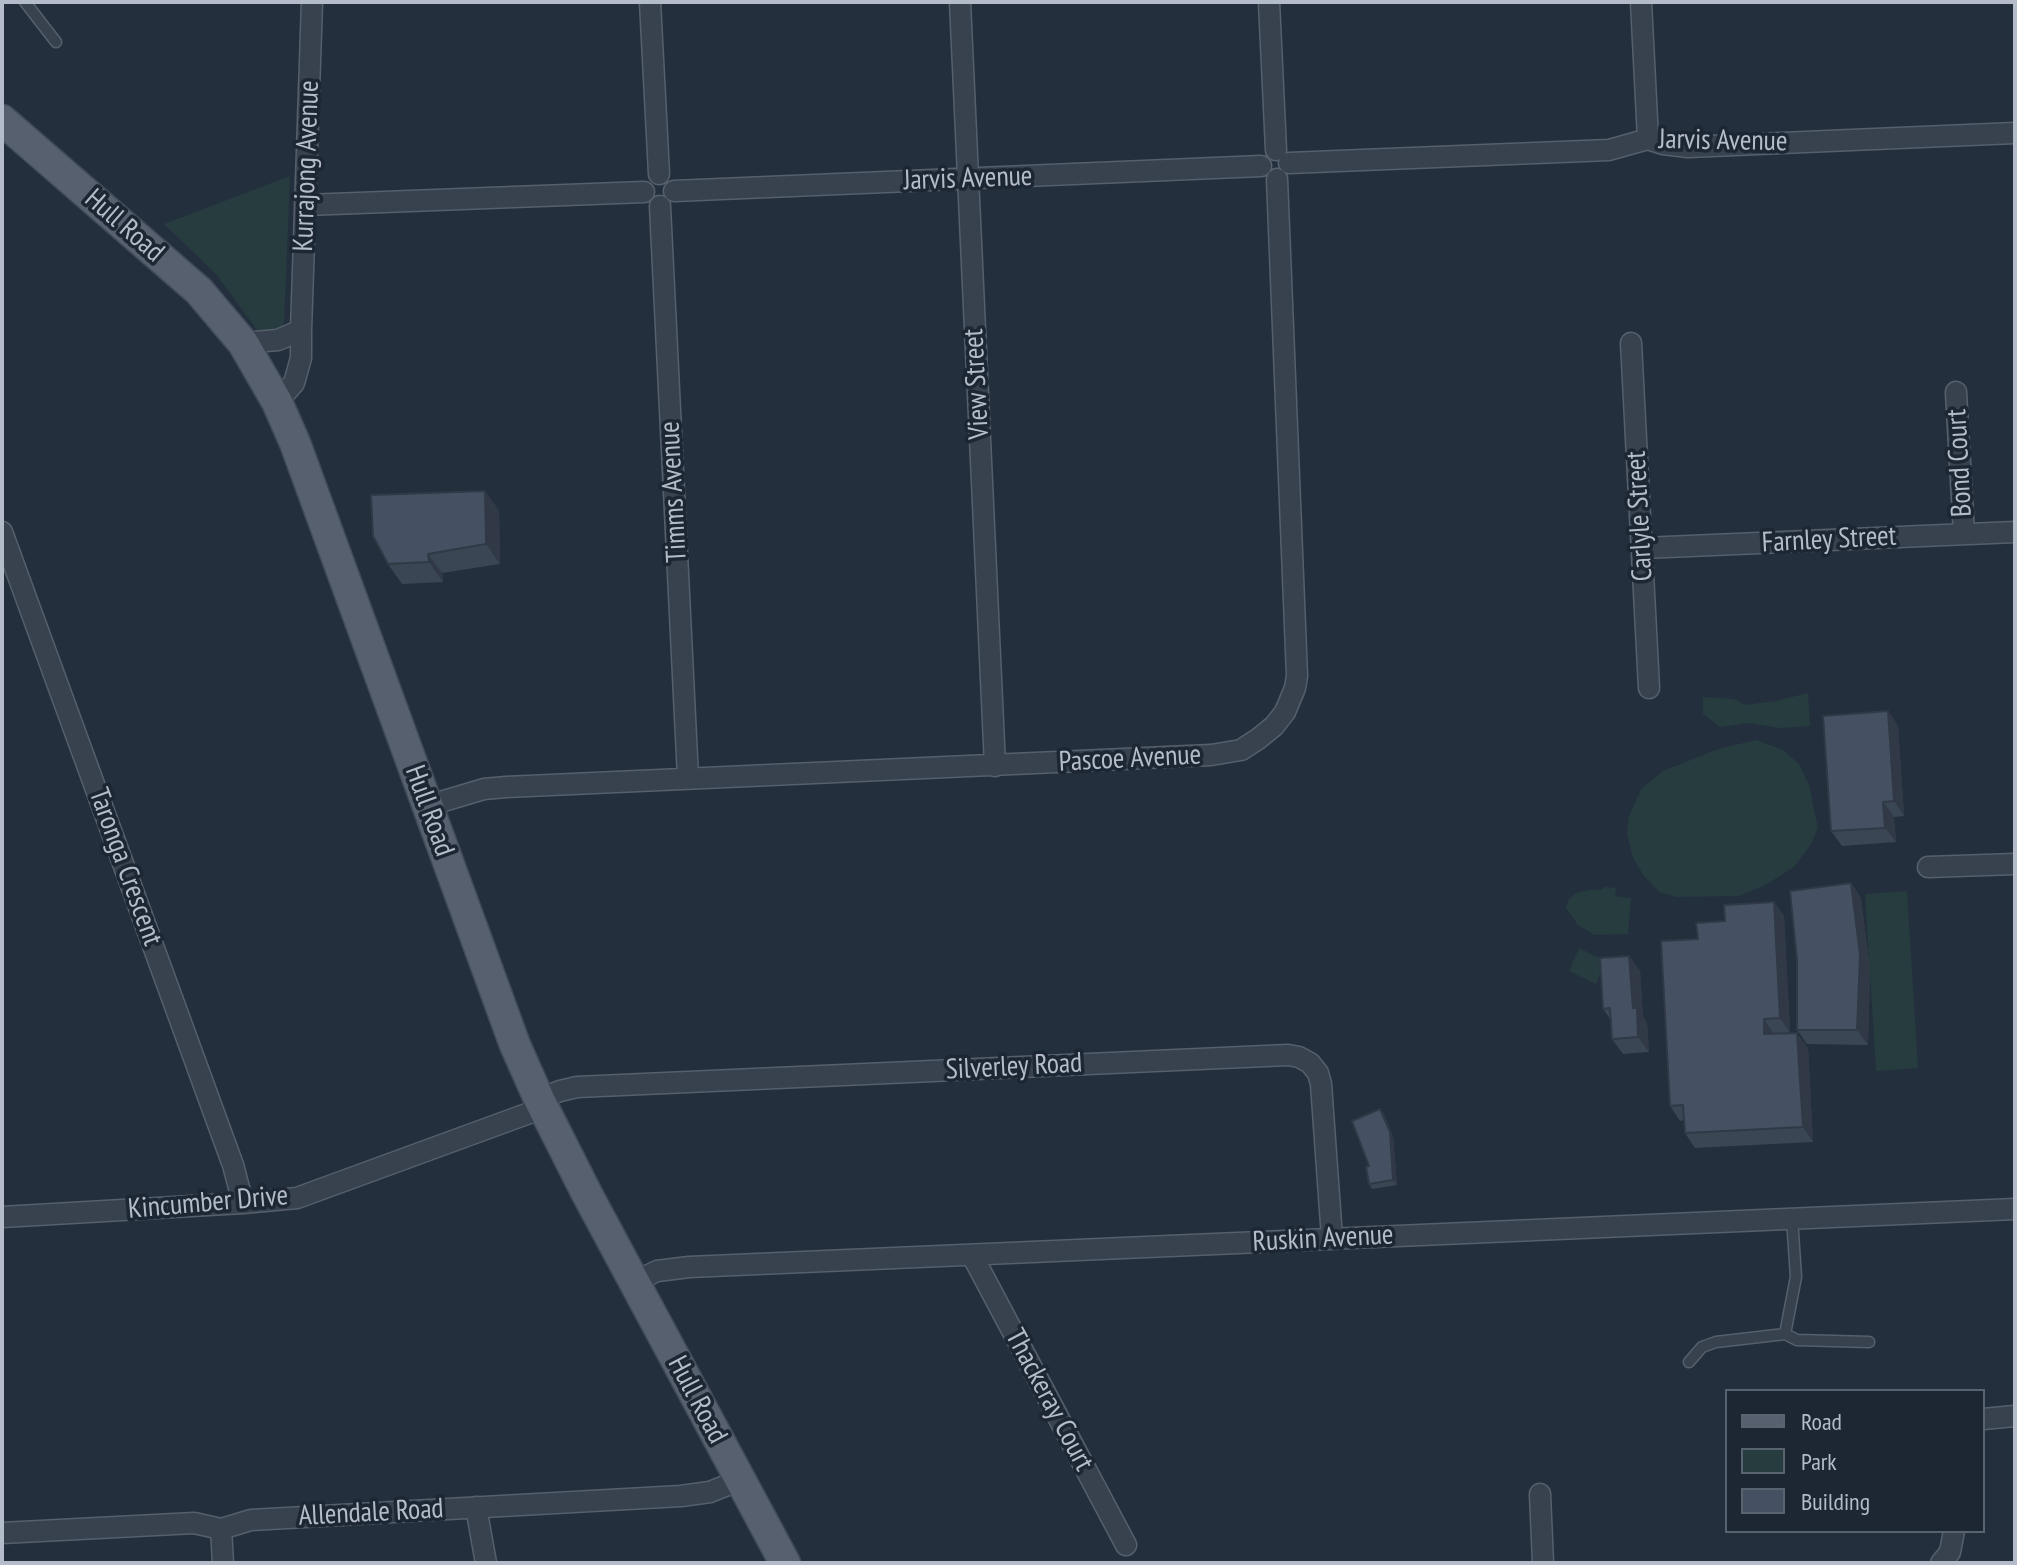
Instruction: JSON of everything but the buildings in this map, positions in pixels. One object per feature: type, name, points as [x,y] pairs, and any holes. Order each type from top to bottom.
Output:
[{"type":"main road","name":"Hull Road","points":[[2,120],[199,291],[243,343],[277,402],[295,443],[515,1045],[541,1104],[785,1563]]},
{"type":"street","name":"Kurrajong Avenue","points":[[277,402],[294,383],[301,358],[312,2]]},
{"type":"street","points":[[650,2],[659,174]]},
{"type":"street","name":"View Street","points":[[960,2],[995,766]]},
{"type":"street","name":"Pascoe Avenue","points":[[427,806],[484,789],[506,787],[1225,754],[1241,750],[1274,726],[1285,712],[1295,688],[1297,660],[1269,2]]},
{"type":"street","points":[[1641,2],[1648,139]]},
{"type":"street","name":"Jarvis Avenue","points":[[667,198],[967,179],[1609,150],[1648,139],[1688,147],[2015,133]]},
{"type":"street","points":[[659,174],[670,179],[667,198],[651,204],[644,192],[645,182],[649,178],[659,174]]},
{"type":"street","points":[[306,205],[644,192]]},
{"type":"street","name":"Timms Avenue","points":[[667,198],[688,778]]},
{"type":"street","points":[[243,343],[278,340],[301,330]]},
{"type":"street","name":"Carlyle Street","points":[[1631,343],[1649,688]]},
{"type":"street","name":"Bond Court","points":[[1956,392],[1964,534]]},
{"type":"street","name":"Taronga Crescent","points":[[2,532],[233,1165],[243,1203]]},
{"type":"street","name":"Farnley Street","points":[[1643,548],[2015,532]]},
{"type":"street","points":[[1928,867],[2015,864]]},
{"type":"street","name":"Silverley Road","points":[[541,1104],[577,1087],[1288,1055],[1310,1063],[1318,1073],[1321,1084],[1332,1238]]},
{"type":"street","name":"Kincumber Drive","points":[[2,1217],[297,1198],[541,1104]]},
{"type":"street","name":"Ruskin Avenue","points":[[634,1282],[657,1271],[689,1267],[2015,1209]]},
{"type":"street","name":"Thackeray Court","points":[[972,1255],[1126,1545]]},
{"type":"street","points":[[1985,1419],[2015,1416]]},
{"type":"street","name":"Allendale Road","points":[[2,1533],[194,1523],[221,1529],[251,1520],[693,1495],[740,1480]]},
{"type":"street","points":[[1540,1494],[1543,1563]]},
{"type":"street","points":[[476,1507],[486,1563]]},
{"type":"street","points":[[221,1529],[223,1563]]},
{"type":"street","points":[[1941,1563],[1950,1552],[1954,1533]]},
{"type":"lane","points":[[25,2],[56,42]]},
{"type":"lane","points":[[1785,1334],[1796,1277],[1792,1218]]},
{"type":"lane","points":[[1689,1362],[1702,1347],[1716,1342],[1785,1334],[1797,1340],[1869,1342]]},
{"type":"green space","points":[[290,176],[284,324],[273,333],[266,333],[257,330],[216,274],[164,224]]},
{"type":"green space","points":[[1808,693],[1810,726],[1780,728],[1748,723],[1720,727],[1703,714],[1703,697],[1734,699],[1745,705]]},
{"type":"green space","points":[[1757,740],[1783,750],[1799,764],[1809,785],[1818,828],[1811,844],[1794,867],[1767,884],[1739,896],[1676,897],[1659,892],[1633,858],[1627,834],[1629,816],[1641,789],[1663,771],[1721,748]]},
{"type":"green space","points":[[1616,888],[1615,896],[1631,898],[1628,934],[1594,935],[1578,925],[1566,908],[1569,899],[1576,893]]},
{"type":"green space","points":[[1907,891],[1918,1068],[1876,1071],[1865,894]]},
{"type":"green space","points":[[1579,948],[1605,961],[1596,984],[1569,971]]}]
